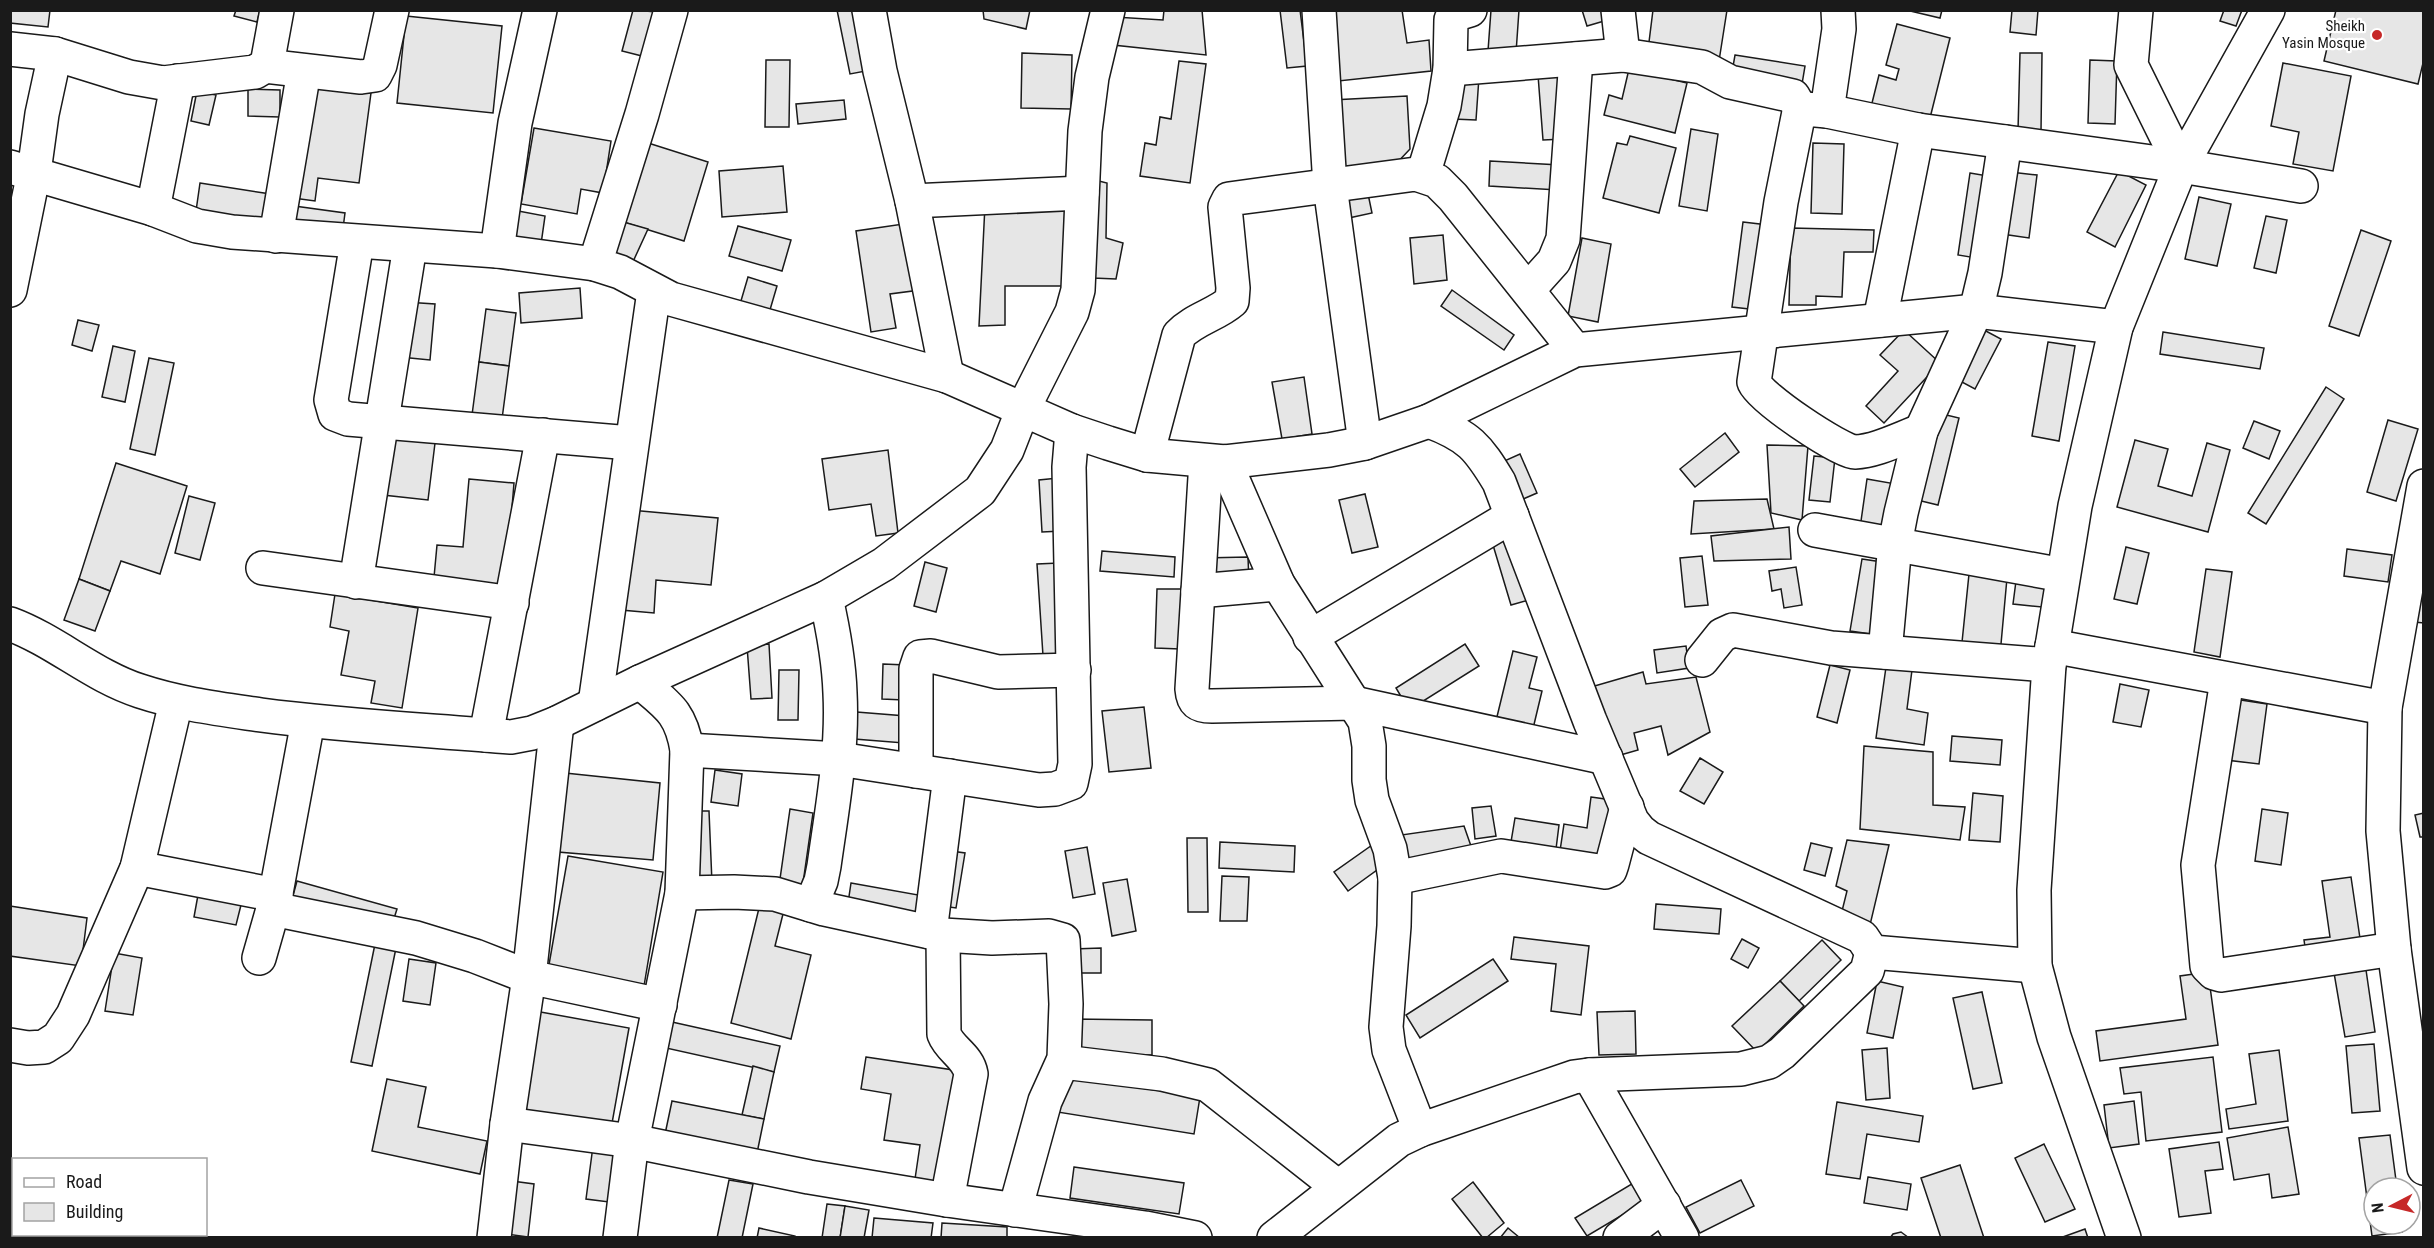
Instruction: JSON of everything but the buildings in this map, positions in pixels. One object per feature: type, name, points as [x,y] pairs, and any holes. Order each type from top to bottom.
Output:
[{"type":"street","points":[[265,66],[277,10]]},
{"type":"street","points":[[10,49],[55,54],[147,81],[163,83],[255,72],[265,66],[361,77],[375,75],[380,65],[392,10]]},
{"type":"street","points":[[497,251],[514,123],[539,10]]},
{"type":"street","points":[[595,264],[642,114],[671,10]]},
{"type":"street","points":[[869,10],[880,71],[912,201],[947,376]]},
{"type":"street","points":[[10,624],[40,638],[104,676],[176,702],[308,721],[522,736],[557,723],[639,682],[826,598],[884,564],[980,491],[1007,450],[1023,409],[1077,302],[1085,131],[1092,77],[1108,10]]},
{"type":"street","points":[[1319,10],[1330,186],[1365,443]]},
{"type":"street","points":[[1423,175],[1444,105],[1450,69],[1451,20],[1470,10]]},
{"type":"street","points":[[1618,10],[1623,55]]},
{"type":"street","points":[[1814,111],[1839,29],[1838,10]]},
{"type":"street","points":[[2136,10],[2131,64],[2181,165]]},
{"type":"street","points":[[2124,1238],[2054,1037],[2036,966],[2034,890],[2050,655],[2075,506],[2116,327],[2181,165],[2268,10]]},
{"type":"street","points":[[10,290],[22,170],[42,114],[55,54]]},
{"type":"street","points":[[1450,69],[1623,55],[1702,67],[1730,82],[1793,96],[1814,111]]},
{"type":"street","points":[[1528,291],[1554,261],[1563,239],[1576,59]]},
{"type":"street","points":[[276,236],[304,71]]},
{"type":"street","points":[[153,208],[178,81]]},
{"type":"street","points":[[1921,430],[1868,450],[1851,452],[1777,406],[1755,387],[1781,202],[1797,114],[1814,111],[1918,130],[2181,165],[2301,186]]},
{"type":"street","points":[[1880,320],[1918,130]]},
{"type":"street","points":[[1886,652],[1895,544],[1921,430],[1976,311],[1985,273],[2005,142]]},
{"type":"street","points":[[22,170],[153,208],[197,226],[276,236],[497,251],[595,264],[620,272],[671,299],[947,376],[1072,431],[1147,455],[1215,461],[1329,450],[1365,443],[1429,421],[1575,350],[1976,311],[2116,327]]},
{"type":"street","points":[[1147,455],[1179,334],[1187,326],[1232,301],[1233,288],[1225,207],[1229,199],[1416,174],[1437,181],[1453,197],[1575,350]]},
{"type":"street","points":[[912,201],[1082,193]]},
{"type":"street","points":[[357,242],[334,382],[332,408],[340,417],[632,443]]},
{"type":"street","points":[[356,582],[410,246]]},
{"type":"street","points":[[595,704],[654,291]]},
{"type":"street","points":[[1279,1236],[1399,1140],[1420,1130],[1557,1082],[1589,1075],[1741,1069],[1769,1062],[1782,1053],[1867,971],[1872,952],[1862,937],[1649,838],[1640,831],[1606,758],[1499,482],[1482,454],[1467,439],[1429,421]]},
{"type":"street","points":[[687,750],[838,759],[1039,790],[1055,789],[1071,783],[1075,764],[1069,466],[1072,431]]},
{"type":"street","points":[[486,735],[543,435]]},
{"type":"street","points":[[1215,461],[1278,585],[1365,721],[1369,746],[1371,790],[1390,849],[1395,878],[1394,926],[1386,1027],[1389,1050],[1420,1130]]},
{"type":"street","points":[[1215,461],[1198,591],[1192,689],[1193,699],[1197,704],[1212,706],[1354,703],[1606,758]]},
{"type":"street","points":[[2423,489],[2385,708],[2383,831],[2394,949],[2424,1168]]},
{"type":"street","points":[[1310,637],[1512,516]]},
{"type":"street","points":[[1815,530],[2063,575]]},
{"type":"street","points":[[263,568],[512,603]]},
{"type":"street","points":[[1198,591],[1278,585]]},
{"type":"street","points":[[811,904],[821,881],[824,866],[838,759],[841,694],[835,640],[826,598]]},
{"type":"street","points":[[1702,660],[1722,634],[1733,630],[1817,647],[1886,652],[2050,655],[2227,680],[2385,708]]},
{"type":"street","points":[[916,771],[916,669],[920,657],[931,656],[998,672],[1074,670]]},
{"type":"street","points":[[2227,680],[2198,865],[2207,966],[2214,974],[2221,975],[2394,949]]},
{"type":"street","points":[[620,1238],[632,1141],[682,893],[687,750],[680,720],[672,710],[639,682]]},
{"type":"street","points":[[10,1045],[28,1048],[44,1047],[58,1038],[73,1015],[137,868],[176,702]]},
{"type":"street","points":[[259,958],[274,902],[308,721]]},
{"type":"street","points":[[494,1238],[507,1124],[529,977],[557,723]]},
{"type":"street","points":[[947,1200],[971,1074],[964,1058],[947,1043],[944,1034],[937,934],[950,776]]},
{"type":"street","points":[[1395,878],[1501,856],[1605,872],[1610,870],[1627,807]]},
{"type":"street","points":[[137,868],[416,938],[475,956],[529,977],[660,1005]]},
{"type":"street","points":[[682,893],[761,893],[786,896],[937,934],[992,938],[1049,936],[1063,940],[1066,1004],[1063,1062],[1044,1101],[1015,1210]]},
{"type":"street","points":[[1872,952],[2036,966]]},
{"type":"street","points":[[1063,1062],[1162,1074],[1208,1085],[1338,1187]]},
{"type":"street","points":[[1589,1075],[1682,1238]]},
{"type":"street","points":[[507,1124],[632,1141],[809,1177],[947,1200],[1144,1228],[1195,1238]]},
{"type":"street","points":[[1620,1238],[1664,1206]]},
{"type":"place","name":"Sheikh Yasin Mosque","points":[[2377,35]]}]
